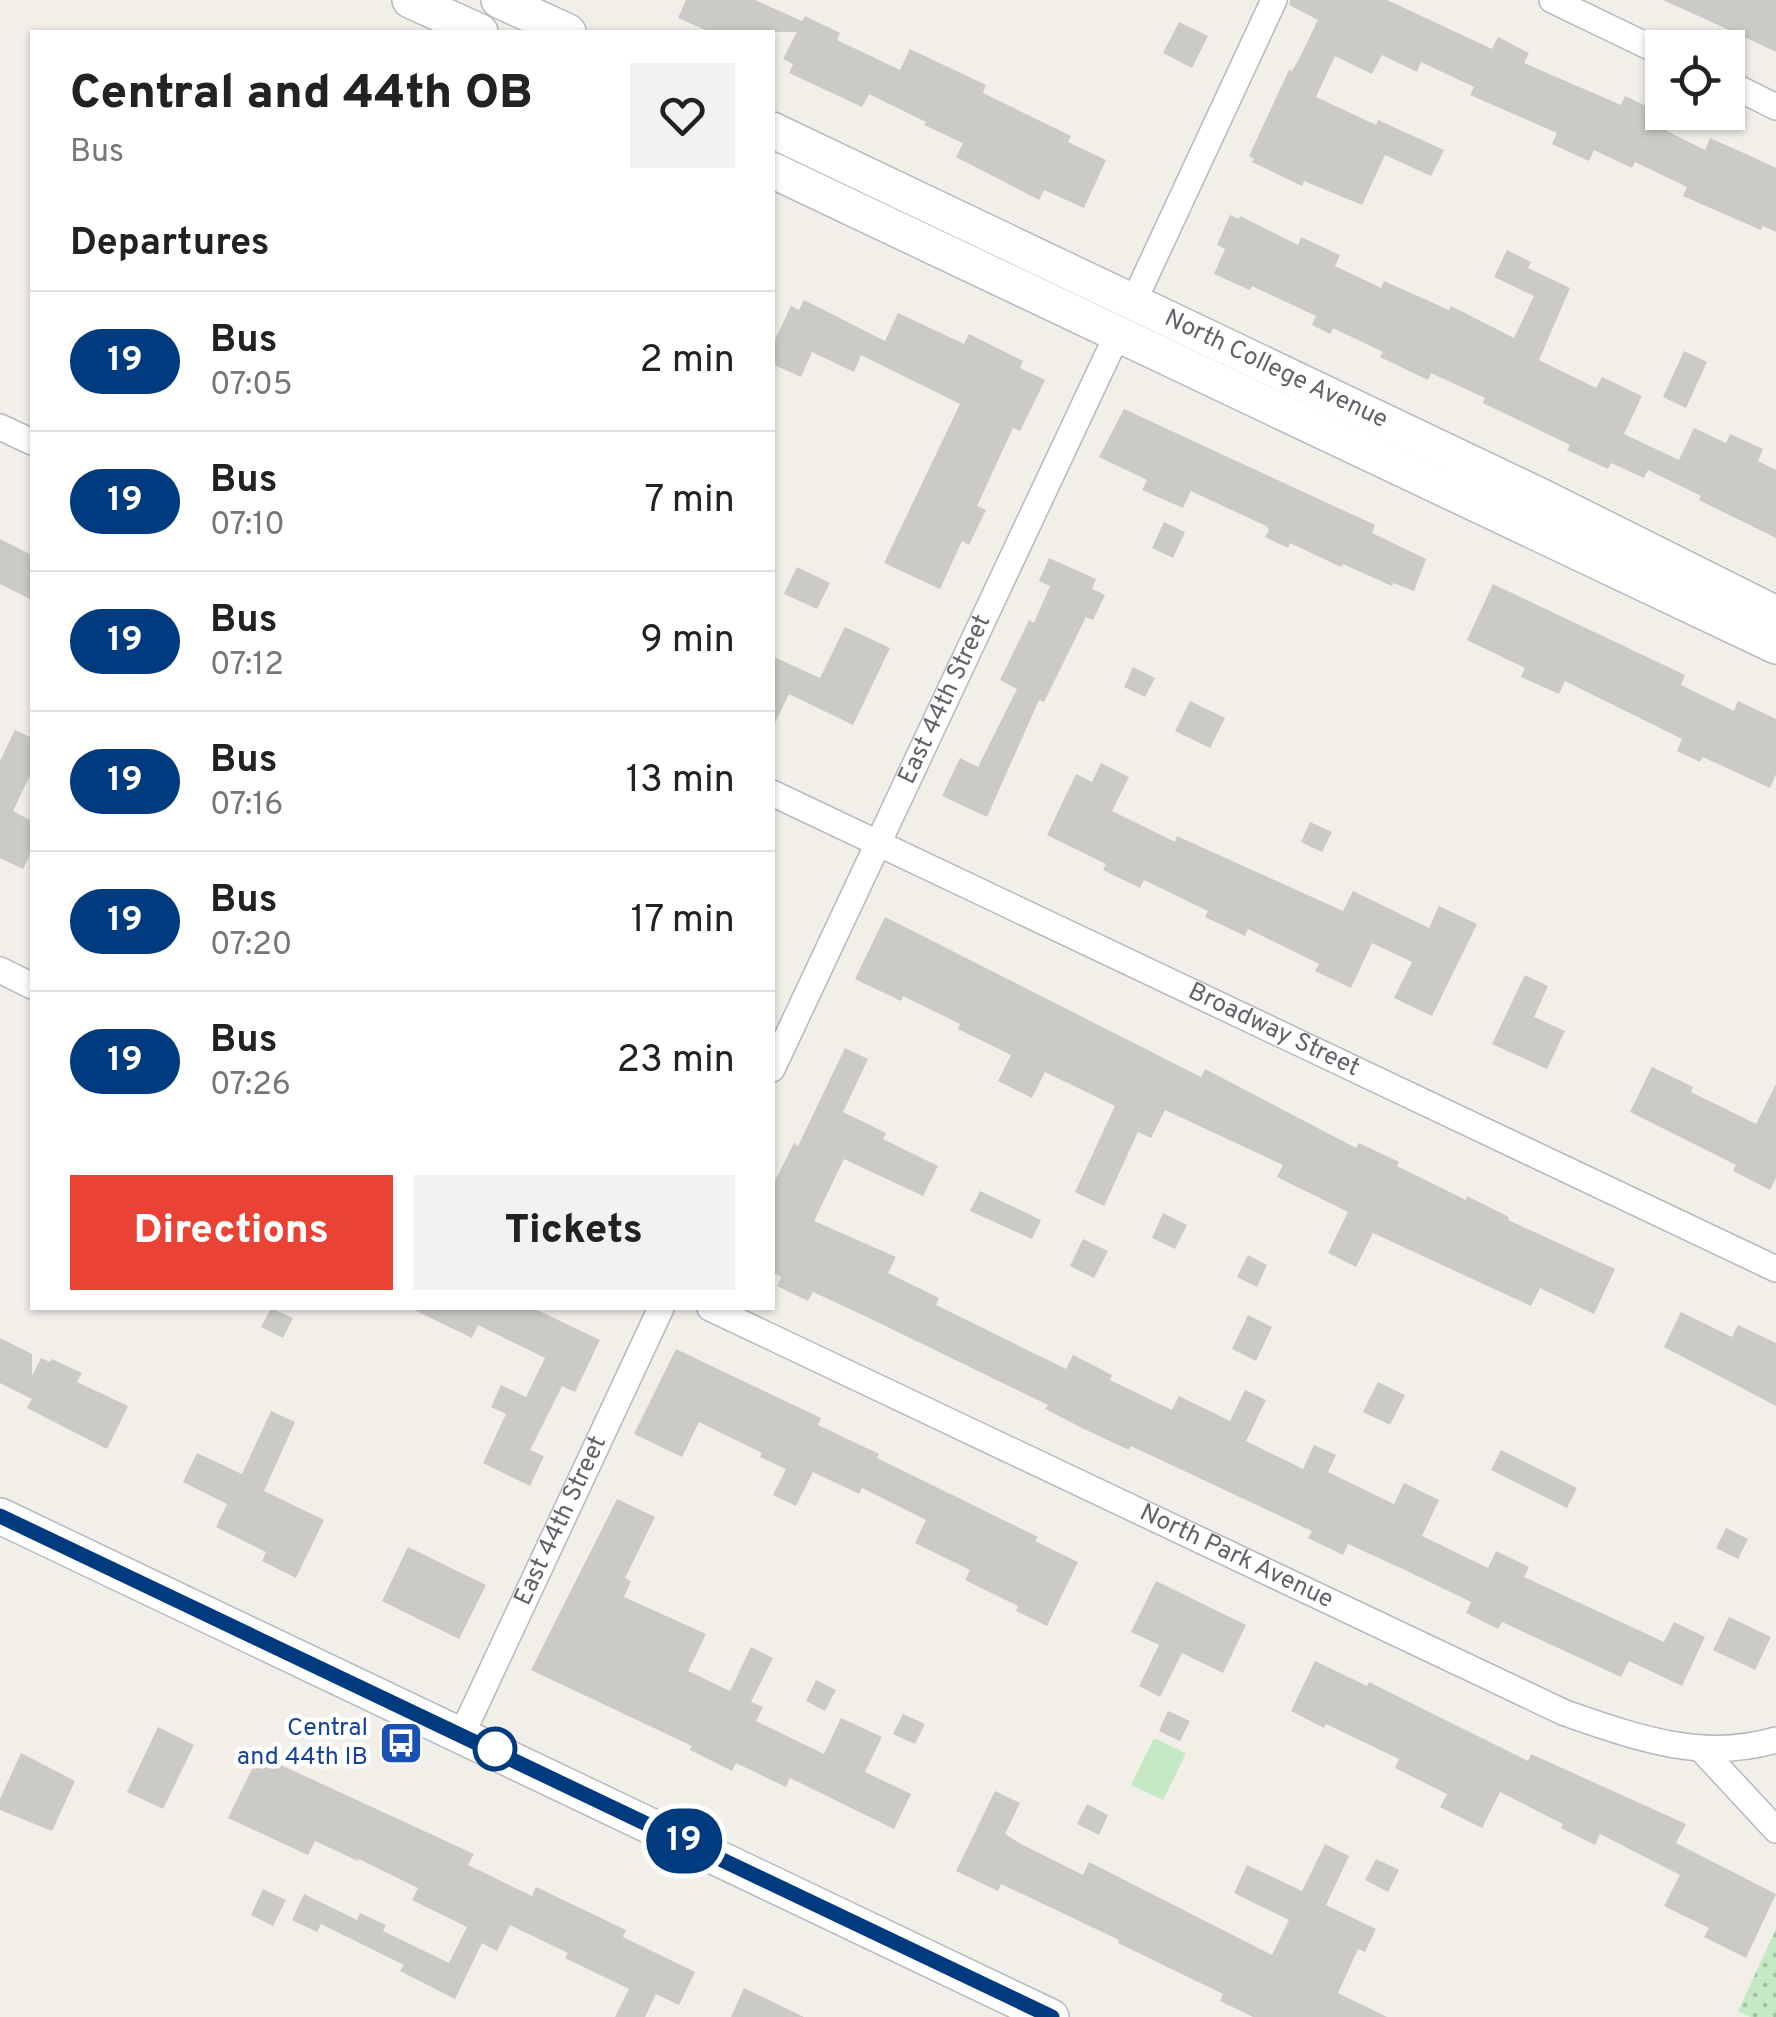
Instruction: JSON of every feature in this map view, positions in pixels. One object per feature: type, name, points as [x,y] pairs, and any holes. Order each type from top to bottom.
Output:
[{"type":"main road","points":[[410,0],[476,30]]},
{"type":"main road","points":[[499,0],[564,30]]},
{"type":"main road","name":"North College Avenue","points":[[775,132],[1126,318],[1776,646]]},
{"type":"main road","name":"North College Avenue","points":[[775,171],[1538,495],[1776,614]]},
{"type":"main road","points":[[0,1516],[1052,2017]]},
{"type":"street","name":"East 44th Street","points":[[775,1064],[1274,0]]},
{"type":"street","points":[[1552,0],[1645,44]]},
{"type":"street","points":[[1745,92],[1776,106]]},
{"type":"street","points":[[0,426],[30,441]]},
{"type":"street","name":"Broadway Street","points":[[775,794],[1776,1269]]},
{"type":"street","points":[[0,970],[30,985]]},
{"type":"street","name":"East 44th Street","points":[[462,1734],[659,1310]]},
{"type":"street","name":"North Park Avenue","points":[[714,1310],[1545,1705],[1640,1740],[1701,1748],[1776,1740]]},
{"type":"street","points":[[1701,1748],[1776,1830]]},
{"type":"green space","points":[[1154,1738],[1186,1753],[1163,1800],[1131,1785]]},
{"type":"green space","points":[[1776,1929],[1776,2017],[1750,2017],[1738,2011]]},
{"type":"building","points":[[686,0],[755,0],[802,21],[805,16],[840,33],[837,40],[900,70],[910,49],[986,85],[983,93],[1071,136],[1068,142],[1106,160],[1084,208],[1044,190],[1039,200],[956,157],[963,143],[924,125],[926,122],[869,94],[862,107],[789,73],[793,64],[783,59],[797,32],[705,30],[678,18]]},
{"type":"building","points":[[1290,0],[1387,0],[1492,49],[1498,37],[1529,53],[1524,63],[1621,105],[1625,96],[1645,105],[1645,130],[1665,130],[1705,150],[1710,138],[1776,168],[1776,232],[1763,226],[1761,230],[1683,196],[1687,187],[1635,162],[1632,168],[1594,150],[1589,161],[1552,144],[1557,133],[1470,95],[1474,87],[1421,62],[1417,72],[1382,55],[1372,74],[1335,56],[1316,97],[1444,150],[1431,176],[1385,155],[1362,205],[1304,181],[1302,186],[1252,162],[1254,159],[1249,156],[1289,70],[1298,61],[1318,20],[1289,5]]},
{"type":"building","points":[[1663,0],[1776,0],[1776,52],[1745,37],[1745,30],[1729,30]]},
{"type":"building","points":[[1179,22],[1208,36],[1192,68],[1163,53]]},
{"type":"building","points":[[1230,215],[1239,219],[1240,216],[1298,245],[1301,237],[1340,255],[1335,266],[1381,288],[1384,281],[1449,310],[1451,306],[1514,338],[1534,296],[1494,277],[1507,250],[1531,262],[1528,268],[1570,288],[1539,360],[1596,388],[1602,377],[1642,396],[1624,434],[1679,460],[1694,428],[1726,443],[1730,434],[1763,449],[1758,461],[1776,470],[1776,538],[1648,470],[1644,478],[1611,463],[1608,469],[1567,450],[1570,445],[1483,403],[1485,398],[1431,373],[1428,380],[1333,328],[1330,334],[1312,325],[1316,316],[1252,286],[1250,290],[1214,274],[1225,249],[1217,245]]},
{"type":"building","points":[[804,300],[885,341],[898,313],[964,344],[969,334],[1023,361],[1020,368],[1045,380],[1020,431],[1013,428],[977,506],[986,510],[969,545],[962,541],[940,589],[884,563],[960,404],[861,355],[854,372],[812,352],[801,377],[775,365],[775,340],[791,306],[799,310]]},
{"type":"building","points":[[1684,351],[1707,362],[1686,408],[1663,397]]},
{"type":"building","points":[[1124,409],[1375,525],[1372,533],[1426,559],[1414,591],[1393,583],[1392,586],[1343,564],[1341,567],[1290,543],[1288,548],[1265,537],[1269,530],[1266,526],[1191,491],[1183,508],[1142,490],[1147,480],[1099,457]]},
{"type":"building","points":[[1164,522],[1185,532],[1173,558],[1152,548]]},
{"type":"building","points":[[0,539],[30,554],[30,599],[0,584]]},
{"type":"building","points":[[1049,558],[1096,579],[1092,589],[1105,595],[1093,620],[1086,617],[1044,702],[1039,700],[987,817],[942,796],[960,758],[978,767],[1017,689],[1000,680],[1029,620],[1034,623],[1050,586],[1039,581]]},
{"type":"building","points":[[797,567],[830,583],[817,609],[784,594]]},
{"type":"building","points":[[1493,584],[1685,675],[1681,685],[1734,711],[1738,701],[1776,719],[1776,774],[1770,788],[1703,757],[1700,762],[1677,751],[1682,739],[1565,681],[1559,694],[1521,677],[1525,668],[1467,640]]},
{"type":"building","points":[[845,627],[890,648],[853,725],[789,694],[775,723],[775,657],[820,678]]},
{"type":"building","points":[[1133,667],[1155,678],[1145,697],[1124,687]]},
{"type":"building","points":[[1190,701],[1225,718],[1210,748],[1175,731]]},
{"type":"building","points":[[15,730],[30,737],[30,775],[13,811],[30,820],[30,854],[23,869],[0,858],[0,761]]},
{"type":"building","points":[[1101,763],[1129,777],[1112,811],[1175,842],[1177,836],[1343,911],[1353,891],[1429,928],[1439,906],[1477,924],[1432,1016],[1394,998],[1412,962],[1372,943],[1351,988],[1315,971],[1319,964],[1248,929],[1245,936],[1205,917],[1208,911],[1144,880],[1140,888],[1103,870],[1106,864],[1047,835],[1076,774],[1092,782]]},
{"type":"building","points":[[1310,822],[1332,832],[1322,852],[1301,842]]},
{"type":"building","points":[[885,917],[1201,1077],[1205,1069],[1356,1148],[1359,1143],[1466,1200],[1467,1196],[1509,1217],[1508,1220],[1615,1269],[1594,1314],[1540,1288],[1531,1306],[1373,1233],[1356,1267],[1328,1253],[1348,1212],[1277,1177],[1283,1165],[1165,1110],[1151,1138],[1138,1132],[1104,1206],[1075,1192],[1115,1106],[1045,1072],[1032,1098],[998,1081],[1011,1055],[903,996],[901,1001],[855,979]]},
{"type":"building","points":[[1525,975],[1548,986],[1534,1017],[1565,1031],[1547,1069],[1492,1044]]},
{"type":"building","points":[[845,1048],[868,1059],[843,1112],[886,1133],[883,1139],[938,1166],[923,1196],[844,1159],[814,1221],[896,1257],[888,1273],[939,1298],[936,1305],[1066,1369],[1073,1355],[1112,1375],[1110,1380],[1172,1410],[1179,1396],[1230,1421],[1245,1390],[1266,1400],[1246,1441],[1303,1469],[1314,1445],[1336,1455],[1328,1472],[1394,1504],[1404,1483],[1439,1500],[1422,1536],[1488,1568],[1496,1551],[1529,1567],[1524,1577],[1664,1642],[1674,1622],[1705,1637],[1682,1686],[1629,1661],[1621,1677],[1502,1622],[1498,1629],[1466,1613],[1471,1602],[1405,1570],[1348,1544],[1343,1555],[1308,1538],[1312,1531],[1131,1446],[1129,1450],[1084,1429],[1045,1409],[1048,1405],[867,1317],[813,1292],[808,1301],[777,1286],[781,1277],[775,1274],[775,1181],[794,1143],[798,1146]]},
{"type":"building","points":[[1652,1067],[1693,1087],[1691,1092],[1756,1124],[1776,1084],[1776,1178],[1770,1190],[1733,1171],[1736,1165],[1630,1112]]},
{"type":"building","points":[[980,1191],[1041,1220],[1032,1239],[970,1211]]},
{"type":"building","points":[[1163,1213],[1187,1225],[1175,1249],[1152,1238]]},
{"type":"building","points":[[1083,1239],[1108,1251],[1094,1278],[1070,1266]]},
{"type":"building","points":[[1248,1255],[1267,1265],[1257,1287],[1237,1277]]},
{"type":"building","points":[[270,1310],[293,1318],[283,1338],[261,1327]]},
{"type":"building","points":[[414,1310],[537,1310],[600,1340],[575,1392],[562,1386],[530,1450],[544,1456],[530,1486],[483,1463],[506,1414],[491,1407],[501,1385],[526,1397],[545,1358],[478,1325],[472,1338]]},
{"type":"building","points":[[1681,1312],[1732,1337],[1738,1325],[1776,1343],[1776,1406],[1664,1347]]},
{"type":"building","points":[[1248,1315],[1272,1327],[1256,1361],[1232,1349]]},
{"type":"building","points":[[0,1338],[32,1354],[32,1376],[41,1358],[50,1362],[52,1359],[82,1373],[77,1382],[128,1406],[107,1449],[27,1408],[32,1399],[0,1383]]},
{"type":"building","points":[[676,1349],[821,1418],[818,1425],[1038,1537],[1035,1541],[1078,1562],[1047,1626],[1016,1611],[1018,1606],[965,1580],[970,1570],[915,1543],[926,1520],[862,1488],[859,1494],[813,1472],[796,1506],[773,1495],[786,1469],[699,1422],[682,1457],[634,1434]]},
{"type":"building","points":[[1378,1382],[1405,1395],[1390,1425],[1363,1412]]},
{"type":"building","points":[[271,1411],[295,1422],[264,1491],[324,1520],[296,1578],[262,1561],[266,1552],[216,1527],[227,1504],[183,1482],[197,1453],[242,1474]]},
{"type":"building","points":[[1501,1450],[1577,1488],[1567,1508],[1491,1470]]},
{"type":"building","points":[[617,1499],[655,1517],[625,1578],[631,1581],[624,1597],[706,1634],[688,1671],[730,1691],[751,1647],[773,1658],[751,1702],[763,1707],[756,1721],[824,1754],[841,1718],[882,1737],[865,1772],[911,1794],[894,1829],[790,1778],[786,1787],[736,1763],[732,1771],[690,1750],[692,1746],[531,1670]]},
{"type":"building","points":[[1726,1528],[1748,1539],[1738,1559],[1716,1548]]},
{"type":"building","points":[[408,1547],[486,1585],[459,1639],[382,1601]]},
{"type":"building","points":[[1156,1581],[1246,1625],[1223,1673],[1182,1653],[1160,1697],[1139,1686],[1159,1645],[1131,1632]]},
{"type":"building","points":[[1729,1617],[1771,1637],[1755,1670],[1713,1650]]},
{"type":"building","points":[[1315,1661],[1367,1686],[1369,1682],[1528,1761],[1531,1754],[1686,1824],[1676,1843],[1776,1894],[1746,1958],[1704,1937],[1709,1928],[1664,1906],[1680,1875],[1600,1834],[1595,1845],[1500,1792],[1482,1828],[1440,1807],[1447,1794],[1395,1768],[1399,1759],[1291,1711]]},
{"type":"building","points":[[816,1680],[836,1690],[825,1711],[806,1701]]},
{"type":"building","points":[[1168,1711],[1190,1721],[1180,1741],[1159,1731]]},
{"type":"building","points":[[903,1714],[925,1724],[915,1744],[893,1734]]},
{"type":"building","points":[[158,1727],[194,1745],[163,1809],[127,1792]]},
{"type":"building","points":[[21,1753],[75,1781],[52,1831],[0,1810],[0,1799]]},
{"type":"building","points":[[259,1755],[474,1854],[468,1865],[532,1896],[536,1887],[626,1930],[623,1937],[695,1972],[679,2005],[656,1994],[645,2017],[615,2017],[629,1989],[565,1958],[568,1953],[510,1925],[497,1951],[482,1943],[455,1999],[400,1971],[404,1965],[321,1924],[317,1932],[292,1920],[304,1894],[357,1920],[360,1913],[386,1925],[383,1931],[449,1963],[467,1927],[412,1900],[418,1888],[359,1859],[315,1841],[308,1855],[228,1818]]},
{"type":"building","points":[[995,1791],[1020,1803],[1005,1834],[1021,1844],[1083,1875],[1089,1862],[1272,1955],[1289,1920],[1234,1893],[1247,1865],[1302,1891],[1325,1844],[1349,1856],[1326,1905],[1376,1929],[1365,1952],[1358,1949],[1338,1993],[1387,2017],[1253,2017],[1220,2001],[1223,1994],[1118,1943],[1119,1940],[1001,1884],[998,1891],[956,1871]]},
{"type":"building","points":[[1087,1804],[1108,1815],[1099,1835],[1077,1824]]},
{"type":"building","points":[[1376,1859],[1399,1870],[1388,1892],[1365,1880]]},
{"type":"building","points":[[263,1889],[286,1900],[273,1926],[251,1915]]},
{"type":"building","points":[[744,1988],[804,2017],[731,2017]]},
{"type":"bus line","name":"19","points":[[0,1516],[1052,2017]]},
{"type":"place","name":"Central and 44th IB","points":[[401,1743]]}]
